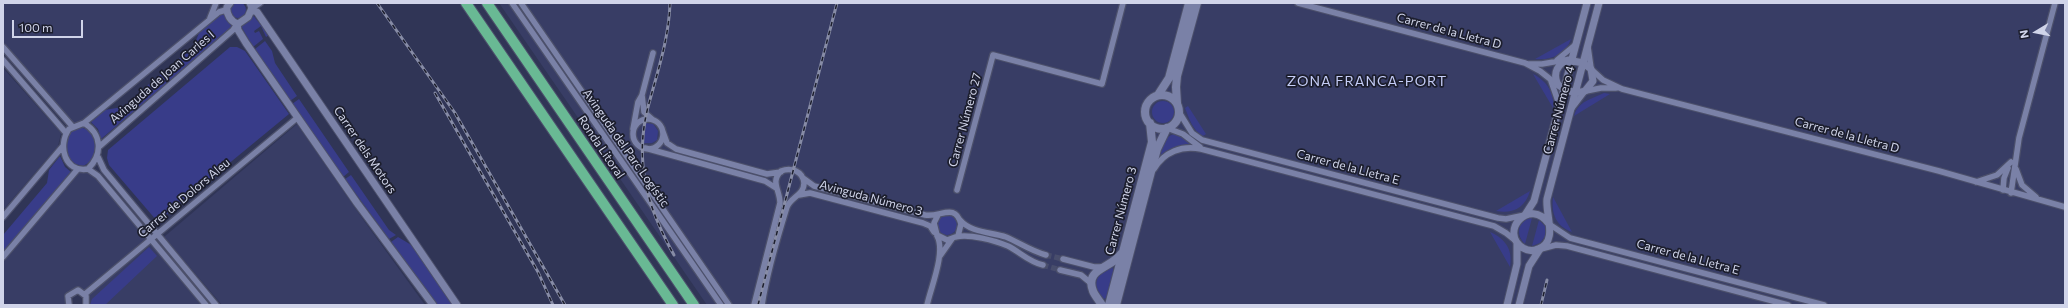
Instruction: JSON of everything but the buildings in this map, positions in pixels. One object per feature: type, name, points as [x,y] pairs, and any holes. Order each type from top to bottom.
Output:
[{"type":"highway","points":[[466,3],[673,305]]},
{"type":"highway","name":"Ronda Litoral","points":[[487,3],[694,305]]},
{"type":"main road","points":[[1189,3],[1169,78],[1158,95],[1148,102],[1146,107],[1146,116],[1150,123],[1159,128],[1167,128],[1174,124],[1179,112],[1176,87],[1177,76],[1197,3]]},
{"type":"main road","points":[[1158,95],[1169,96],[1177,104]]},
{"type":"main road","name":"Carrer Número 3","points":[[1109,305],[1152,142],[1150,123]]},
{"type":"main road","name":"Carrer Número 3","points":[[1116,305],[1157,149],[1167,128]]},
{"type":"main road","points":[[1102,305],[1094,293],[1092,284],[1095,273],[1101,267],[1116,260],[1123,251]]},
{"type":"street","name":"Avinguda de Joan Carles I","points":[[206,23],[213,14],[216,3]]},
{"type":"street","points":[[220,3],[228,7],[232,21],[237,24],[238,30],[246,43],[297,118],[433,305]]},
{"type":"street","points":[[237,24],[246,19],[251,7],[260,3]]},
{"type":"street","name":"Avinguda del Parc Logístic","points":[[512,3],[721,305]]},
{"type":"street","name":"Avinguda del Parc Logístic","points":[[522,3],[729,305]]},
{"type":"street","name":"Carrer Número 27","points":[[957,190],[993,55],[1102,84],[1123,3]]},
{"type":"street","name":"Carrer de la Lletra D","points":[[1298,3],[1525,63],[1542,64],[1563,60]]},
{"type":"street","name":"Carrer Número 4","points":[[1525,215],[1534,200],[1559,109],[1556,83],[1563,60],[1577,41],[1587,3]]},
{"type":"street","name":"Carrer Número 4","points":[[1549,224],[1546,210],[1547,199],[1599,3]]},
{"type":"street","points":[[2003,190],[2005,174],[2015,155],[2055,3]]},
{"type":"street","name":"Avinguda de Joan Carles I","points":[[84,123],[219,12],[228,7]]},
{"type":"street","name":"Carrer dels Motors","points":[[251,7],[257,12],[457,305]]},
{"type":"street","name":"Avinguda de Joan Carles I","points":[[100,146],[233,30],[237,24]]},
{"type":"street","points":[[1571,109],[1593,81],[1588,44]]},
{"type":"street","points":[[3,47],[72,126]]},
{"type":"street","points":[[653,53],[642,95],[638,102],[634,118],[633,134],[636,142],[645,148],[765,181],[786,198],[796,196]]},
{"type":"street","points":[[3,60],[66,133]]},
{"type":"street","points":[[1586,91],[1575,92],[1556,83],[1563,60],[1583,63],[1591,69]]},
{"type":"street","name":"Carrer de la Lletra D","points":[[1525,63],[1540,71],[1556,83]]},
{"type":"street","name":"Carrer de la Lletra D","points":[[1591,69],[1603,80],[1622,89],[1829,142],[2065,207]]},
{"type":"street","name":"Carrer de la Lletra D","points":[[1586,91],[1601,88],[1622,89]]},
{"type":"street","points":[[642,95],[644,112],[660,124],[667,143],[673,148],[767,174],[786,170],[796,171],[802,178],[803,188],[789,202],[787,208],[767,280],[762,305]]},
{"type":"street","name":"Carrer de la Lletra E","points":[[1179,112],[1192,133],[1202,140],[1498,218],[1506,219],[1525,215]]},
{"type":"street","name":"Carrer de Dolors Aleu","points":[[85,294],[297,118]]},
{"type":"street","points":[[633,134],[639,122],[645,119],[653,119]]},
{"type":"street","points":[[3,257],[77,170],[88,168],[98,157],[100,146],[96,134],[91,127],[84,123],[72,126],[66,133],[63,146],[66,159],[69,164],[77,170]]},
{"type":"street","name":"Carrer de la Lletra E","points":[[1167,128],[1183,134],[1193,143],[1206,150]]},
{"type":"street","points":[[645,148],[652,148],[659,144],[663,132]]},
{"type":"street","points":[[3,217],[63,146]]},
{"type":"street","name":"Carrer de la Lletra E","points":[[1150,176],[1161,160],[1175,150],[1191,147],[1494,226],[1506,232],[1517,243]]},
{"type":"street","points":[[98,157],[104,170],[216,305]]},
{"type":"street","points":[[1975,182],[1997,175],[2012,163]]},
{"type":"street","points":[[2011,192],[2014,177],[2012,163]]},
{"type":"street","points":[[2012,163],[2022,185],[2039,200]]},
{"type":"street","points":[[88,168],[98,176],[152,238],[206,305]]},
{"type":"street","points":[[754,305],[780,203],[776,179],[782,172]]},
{"type":"street","name":"Avinguda Número 3","points":[[802,178],[814,186],[926,215],[938,215]]},
{"type":"street","name":"Avinguda Número 3","points":[[796,196],[810,193],[923,223],[930,226],[936,233]]},
{"type":"street","points":[[927,305],[939,258],[940,243],[934,223],[938,215],[950,212],[968,226],[1007,238],[1030,250],[1046,255]]},
{"type":"street","points":[[1507,305],[1517,264],[1517,243],[1514,233],[1515,228],[1519,220],[1525,215],[1538,215],[1549,224],[1549,239],[1540,249],[1529,266],[1519,305]]},
{"type":"street","points":[[939,258],[960,232],[960,219]]},
{"type":"street","name":"Carrer de la Lletra E","points":[[1549,224],[1570,238],[1824,305]]},
{"type":"street","points":[[936,233],[944,239],[953,239],[966,235],[1004,245],[1029,261],[1043,265]]},
{"type":"street","points":[[1517,243],[1526,250],[1540,249]]},
{"type":"street","name":"Carrer de la Lletra E","points":[[1540,249],[1556,245],[1567,246],[1788,305]]},
{"type":"street","points":[[1063,259],[1094,267],[1101,267]]},
{"type":"street","points":[[177,270],[184,265]]},
{"type":"street","points":[[1060,270],[1081,275],[1092,284]]},
{"type":"street","points":[[190,286],[196,280]]},
{"type":"street","points":[[69,305],[68,299],[70,293],[78,290],[85,294],[88,301],[86,305]]},
{"type":"shaded area","points":[[235,2],[241,2],[246,7],[244,16],[241,18],[235,18],[230,13],[230,7]]},
{"type":"shaded area","points":[[3,3],[213,3],[212,11],[192,35],[84,123],[72,126],[3,47]]},
{"type":"shaded area","points":[[499,3],[2065,3],[2065,305],[707,305]]},
{"type":"shaded area","points":[[220,13],[224,14],[232,26],[229,31],[101,139],[98,129],[91,122],[105,110],[122,107],[194,46],[200,30]]},
{"type":"shaded area","points":[[252,14],[269,35],[266,37],[261,26],[254,31],[255,33],[259,31],[263,39],[253,47],[241,26]]},
{"type":"shaded area","points":[[1571,39],[1565,49],[1552,58],[1535,59]]},
{"type":"shaded area","points":[[265,41],[272,51],[275,63],[297,96],[290,101],[255,49]]},
{"type":"shaded area","points":[[230,47],[237,47],[245,51],[289,114],[159,221],[157,221],[109,165],[107,158],[108,150]]},
{"type":"shaded area","points":[[3,68],[61,133],[58,146],[3,210]]},
{"type":"shaded area","points":[[1533,74],[1542,80],[1549,88],[1553,97],[1553,108]]},
{"type":"shaded area","points":[[1604,93],[1610,94],[1574,116],[1582,104]]},
{"type":"shaded area","points":[[299,99],[349,172],[343,177],[292,104]]},
{"type":"shaded area","points":[[1159,101],[1167,101],[1174,108],[1174,116],[1167,123],[1159,123],[1152,116],[1152,108]]},
{"type":"shaded area","points":[[1188,106],[1206,134],[1203,136],[1192,124],[1185,108]]},
{"type":"shaded area","points":[[646,123],[653,124],[658,131],[657,140],[652,143],[644,143]]},
{"type":"shaded area","points":[[297,124],[362,218],[425,305],[222,305],[164,237]]},
{"type":"shaded area","points":[[79,127],[90,130],[95,145],[92,159],[83,166],[71,163],[66,147],[66,142],[70,133]]},
{"type":"shaded area","points":[[1175,134],[1181,136],[1192,145],[1181,146],[1158,160],[1165,140],[1171,135]]},
{"type":"shaded area","points":[[60,156],[65,167],[71,172],[3,253],[3,235],[47,183],[49,170]]},
{"type":"shaded area","points":[[77,170],[90,170],[205,305],[86,305],[88,300],[75,291],[68,296],[69,305],[3,305],[3,258]]},
{"type":"shaded area","points":[[351,175],[389,230],[396,235],[389,239],[345,179]]},
{"type":"shaded area","points":[[1530,191],[1522,206],[1508,212],[1496,211]]},
{"type":"shaded area","points":[[1553,197],[1572,232],[1558,223],[1553,209]]},
{"type":"shaded area","points":[[947,215],[954,218],[957,225],[954,232],[947,235],[940,232],[937,225],[940,218]]},
{"type":"shaded area","points":[[1532,218],[1525,244],[1519,232],[1521,224],[1527,219]]},
{"type":"shaded area","points":[[1539,220],[1545,226],[1546,235],[1540,243],[1532,246]]},
{"type":"shaded area","points":[[1490,232],[1500,238],[1507,246],[1511,261],[1510,267]]},
{"type":"shaded area","points":[[398,237],[413,246],[452,303],[449,305],[437,305],[391,242]]},
{"type":"shaded area","points":[[149,247],[157,256],[105,305],[90,305],[92,299]]},
{"type":"shaded area","points":[[1112,267],[1114,271],[1107,297],[1104,299],[1097,290],[1097,280],[1102,272]]},
{"type":"tunnel","points":[[1046,255],[1063,259]]},
{"type":"tunnel","points":[[1043,265],[1060,270]]},
{"type":"railway","points":[[377,3],[455,113],[565,305]]},
{"type":"railway","points":[[670,3],[665,43],[648,107],[642,147],[643,165],[650,202],[674,255]]},
{"type":"railway","points":[[758,305],[837,3]]},
{"type":"railway","points":[[435,93],[538,272],[553,305]]},
{"type":"railway","points":[[1541,305],[1547,280]]},
{"type":"district","name":"ZONA FRANCA-PORT","points":[[1367,81]]}]
